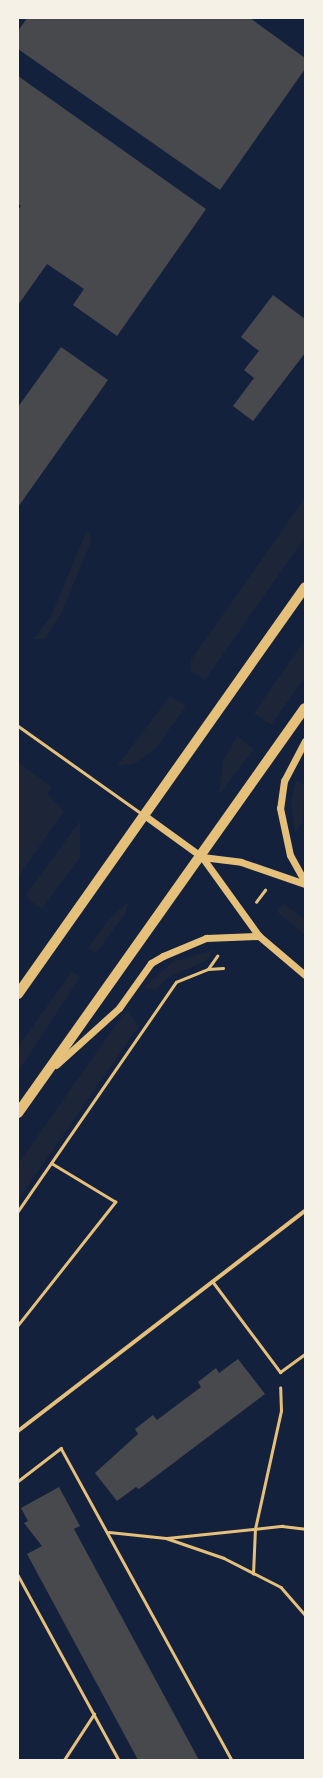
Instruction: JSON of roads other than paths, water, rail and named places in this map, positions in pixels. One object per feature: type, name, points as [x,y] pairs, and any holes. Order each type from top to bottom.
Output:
[{"type":"main road","points":[[18,994],[305,587]]},
{"type":"main road","points":[[18,1113],[202,857],[305,708]]},
{"type":"street","points":[[305,741],[284,781],[280,808],[290,855],[305,883]]},
{"type":"street","points":[[144,815],[202,857],[259,936],[305,975]]},
{"type":"street","points":[[202,857],[241,862],[305,883]]},
{"type":"street","points":[[45,1074],[119,1008],[151,963],[163,956],[206,938],[259,936]]},
{"type":"street","points":[[18,1431],[305,1211]]},
{"type":"lane","points":[[18,726],[144,815]]},
{"type":"lane","points":[[212,1281],[280,1372],[305,1354]]}]
